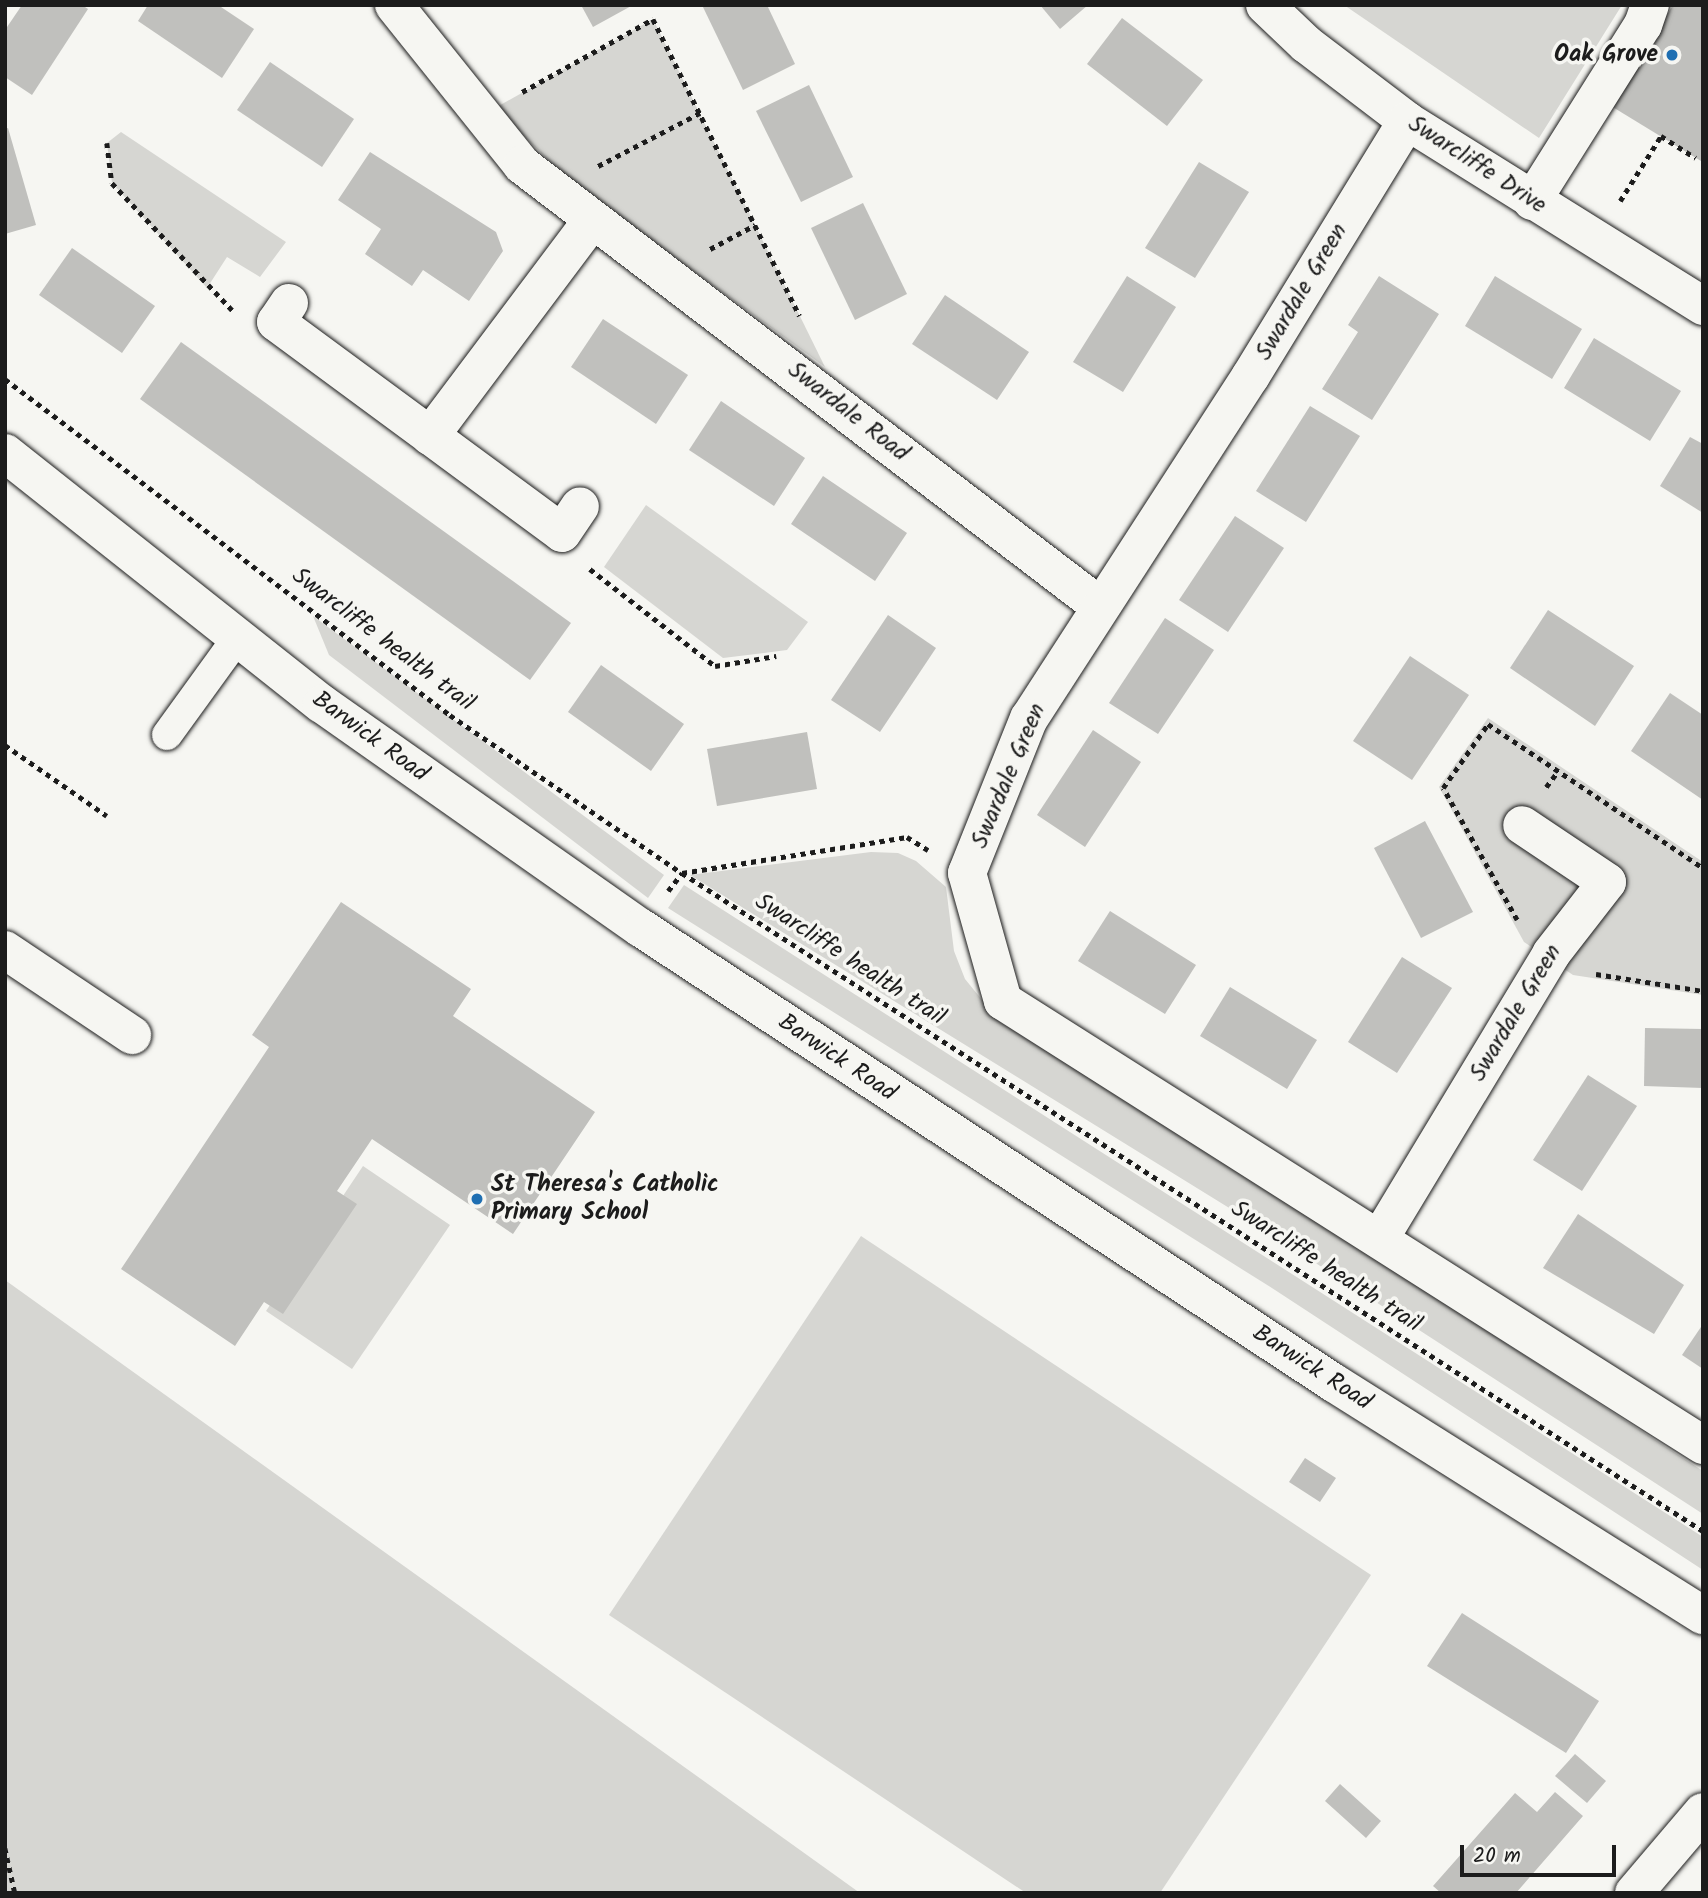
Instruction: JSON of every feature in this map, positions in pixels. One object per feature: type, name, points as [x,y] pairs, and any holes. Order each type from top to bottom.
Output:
[{"type":"street","name":"Swardale Road","points":[[394,5],[522,165],[1101,607]]},
{"type":"street","name":"Swarcliffe Drive","points":[[1265,5],[1306,44],[1407,121],[1703,306]]},
{"type":"street","points":[[1532,201],[1643,25],[1650,5]]},
{"type":"street","name":"Swardale Green","points":[[1407,121],[1251,377],[1029,718],[967,873],[1003,1001],[1380,1238],[1703,1446]]},
{"type":"street","points":[[430,436],[593,219]]},
{"type":"street","points":[[283,313],[430,436],[571,520]]},
{"type":"street","name":"Barwick Road","points":[[5,453],[322,704],[641,928],[1334,1383],[1703,1615]]},
{"type":"street","name":"Swardale Green","points":[[1380,1238],[1557,945],[1607,882],[1522,825]]},
{"type":"street","points":[[5,950],[132,1035]]},
{"type":"street","points":[[1634,1893],[1703,1812]]},
{"type":"lane","points":[[167,734],[238,637]]},
{"type":"path","points":[[482,115],[653,19],[802,320]]},
{"type":"path","points":[[554,189],[700,113]]},
{"type":"path","points":[[1595,240],[1661,136],[1696,158]]},
{"type":"path","points":[[107,142],[112,183],[226,308],[283,313]]},
{"type":"path","name":"Swarcliffe health trail","points":[[5,379],[450,715],[682,873],[1703,1531]]},
{"type":"path","points":[[571,520],[581,562],[715,666],[776,656]]},
{"type":"path","points":[[1489,724],[1703,868]]},
{"type":"path","points":[[5,746],[107,816]]},
{"type":"path","points":[[682,873],[906,837],[967,873]]},
{"type":"path","points":[[5,1848],[15,1893]]},
{"type":"shaded area","points":[[1344,5],[1622,5],[1539,138]]},
{"type":"shaded area","points":[[653,19],[825,367],[570,181],[495,108]]},
{"type":"shaded area","points":[[121,132],[286,242],[260,277],[227,257],[207,288],[112,183],[107,143]]},
{"type":"shaded area","points":[[646,505],[808,622],[787,650],[723,658],[604,567]]},
{"type":"shaded area","points":[[313,616],[664,875],[648,898],[329,655]]},
{"type":"shaded area","points":[[1488,718],[1703,862],[1703,995],[1573,975],[1524,942],[1439,787]]},
{"type":"shaded area","points":[[871,852],[898,853],[916,861],[946,887],[954,951],[965,979],[1000,1022],[1285,1200],[1703,1471],[1703,1514],[1260,1227],[690,875]]},
{"type":"shaded area","points":[[684,885],[1703,1537],[1703,1570],[1275,1290],[668,908]]},
{"type":"shaded area","points":[[363,1166],[450,1225],[352,1369],[266,1311]]},
{"type":"shaded area","points":[[861,1236],[1371,1575],[1160,1893],[1026,1893],[609,1615]]},
{"type":"shaded area","points":[[5,1280],[860,1893],[5,1893]]},
{"type":"building","points":[[22,5],[82,5],[88,9],[32,95],[5,77],[5,30]]},
{"type":"building","points":[[148,5],[218,5],[254,29],[222,78],[138,21]]},
{"type":"building","points":[[581,5],[633,5],[593,27]]},
{"type":"building","points":[[702,5],[767,5],[795,64],[743,90]]},
{"type":"building","points":[[1040,5],[1088,5],[1060,29]]},
{"type":"building","name":"Oak Grove","points":[[1673,5],[1703,5],[1701,161],[1611,106]]},
{"type":"building","points":[[1122,18],[1203,80],[1167,126],[1087,64]]},
{"type":"building","points":[[270,62],[354,119],[322,167],[237,110]]},
{"type":"building","points":[[809,85],[853,177],[801,202],[756,111]]},
{"type":"building","points":[[8,128],[36,225],[5,234],[5,129]]},
{"type":"building","points":[[370,152],[496,232],[503,251],[469,301],[423,270],[412,286],[365,254],[381,229],[338,200]]},
{"type":"building","points":[[1199,162],[1249,192],[1195,278],[1145,248]]},
{"type":"building","points":[[863,203],[907,294],[855,320],[811,228]]},
{"type":"building","points":[[72,248],[155,306],[122,353],[39,295]]},
{"type":"building","points":[[1127,276],[1176,307],[1123,392],[1073,362]]},
{"type":"building","points":[[1379,276],[1439,314],[1372,420],[1322,389],[1358,332],[1348,325]]},
{"type":"building","points":[[1495,276],[1582,329],[1552,379],[1465,326]]},
{"type":"building","points":[[945,295],[1029,352],[997,400],[912,344]]},
{"type":"building","points":[[603,319],[688,375],[656,424],[571,367]]},
{"type":"building","points":[[1594,338],[1681,391],[1650,441],[1564,388]]},
{"type":"building","points":[[181,342],[571,623],[530,680],[140,399]]},
{"type":"building","points":[[721,401],[805,458],[774,506],[689,450]]},
{"type":"building","points":[[1310,406],[1360,436],[1306,522],[1256,491]]},
{"type":"building","points":[[1690,437],[1703,444],[1703,513],[1660,486]]},
{"type":"building","points":[[823,476],[907,533],[875,581],[791,524]]},
{"type":"building","points":[[1235,516],[1284,548],[1228,632],[1179,600]]},
{"type":"building","points":[[1548,610],[1634,666],[1595,726],[1510,668]]},
{"type":"building","points":[[888,615],[936,648],[880,732],[831,700]]},
{"type":"building","points":[[1165,618],[1214,650],[1158,734],[1109,703]]},
{"type":"building","points":[[1410,656],[1469,695],[1412,780],[1353,741]]},
{"type":"building","points":[[601,665],[684,724],[651,771],[568,712]]},
{"type":"building","points":[[1670,693],[1703,715],[1703,800],[1631,751]]},
{"type":"building","points":[[1093,730],[1141,762],[1085,847],[1037,815]]},
{"type":"building","points":[[807,732],[817,789],[717,806],[707,749]]},
{"type":"building","points":[[1425,821],[1473,912],[1421,938],[1374,848]]},
{"type":"building","points":[[341,902],[471,989],[453,1016],[595,1112],[513,1234],[372,1139],[337,1191],[357,1204],[283,1314],[264,1302],[235,1346],[121,1269],[269,1047],[252,1035]]},
{"type":"building","points":[[1110,911],[1196,965],[1165,1014],[1078,961]]},
{"type":"building","points":[[1402,957],[1452,988],[1397,1073],[1348,1042]]},
{"type":"building","points":[[1230,987],[1317,1040],[1287,1089],[1200,1036]]},
{"type":"building","points":[[1645,1028],[1703,1029],[1703,1088],[1644,1086]]},
{"type":"building","points":[[1588,1075],[1637,1106],[1582,1191],[1533,1160]]},
{"type":"building","points":[[1578,1214],[1684,1285],[1654,1334],[1543,1268]]},
{"type":"building","points":[[1703,1324],[1703,1369],[1682,1355]]},
{"type":"building","points":[[1305,1458],[1336,1478],[1320,1502],[1289,1482]]},
{"type":"building","points":[[1462,1613],[1599,1701],[1566,1753],[1427,1666]]},
{"type":"building","points":[[1575,1754],[1606,1781],[1587,1803],[1555,1776]]},
{"type":"building","points":[[1340,1784],[1381,1821],[1366,1838],[1325,1801]]},
{"type":"building","points":[[1555,1792],[1583,1816],[1516,1893],[1441,1893],[1433,1886],[1515,1793],[1537,1812]]},
{"type":"place","name":"Oak Grove","points":[[1672,55]]},
{"type":"place","name":"St Theresa's Catholic Primary School","points":[[477,1199]]}]
